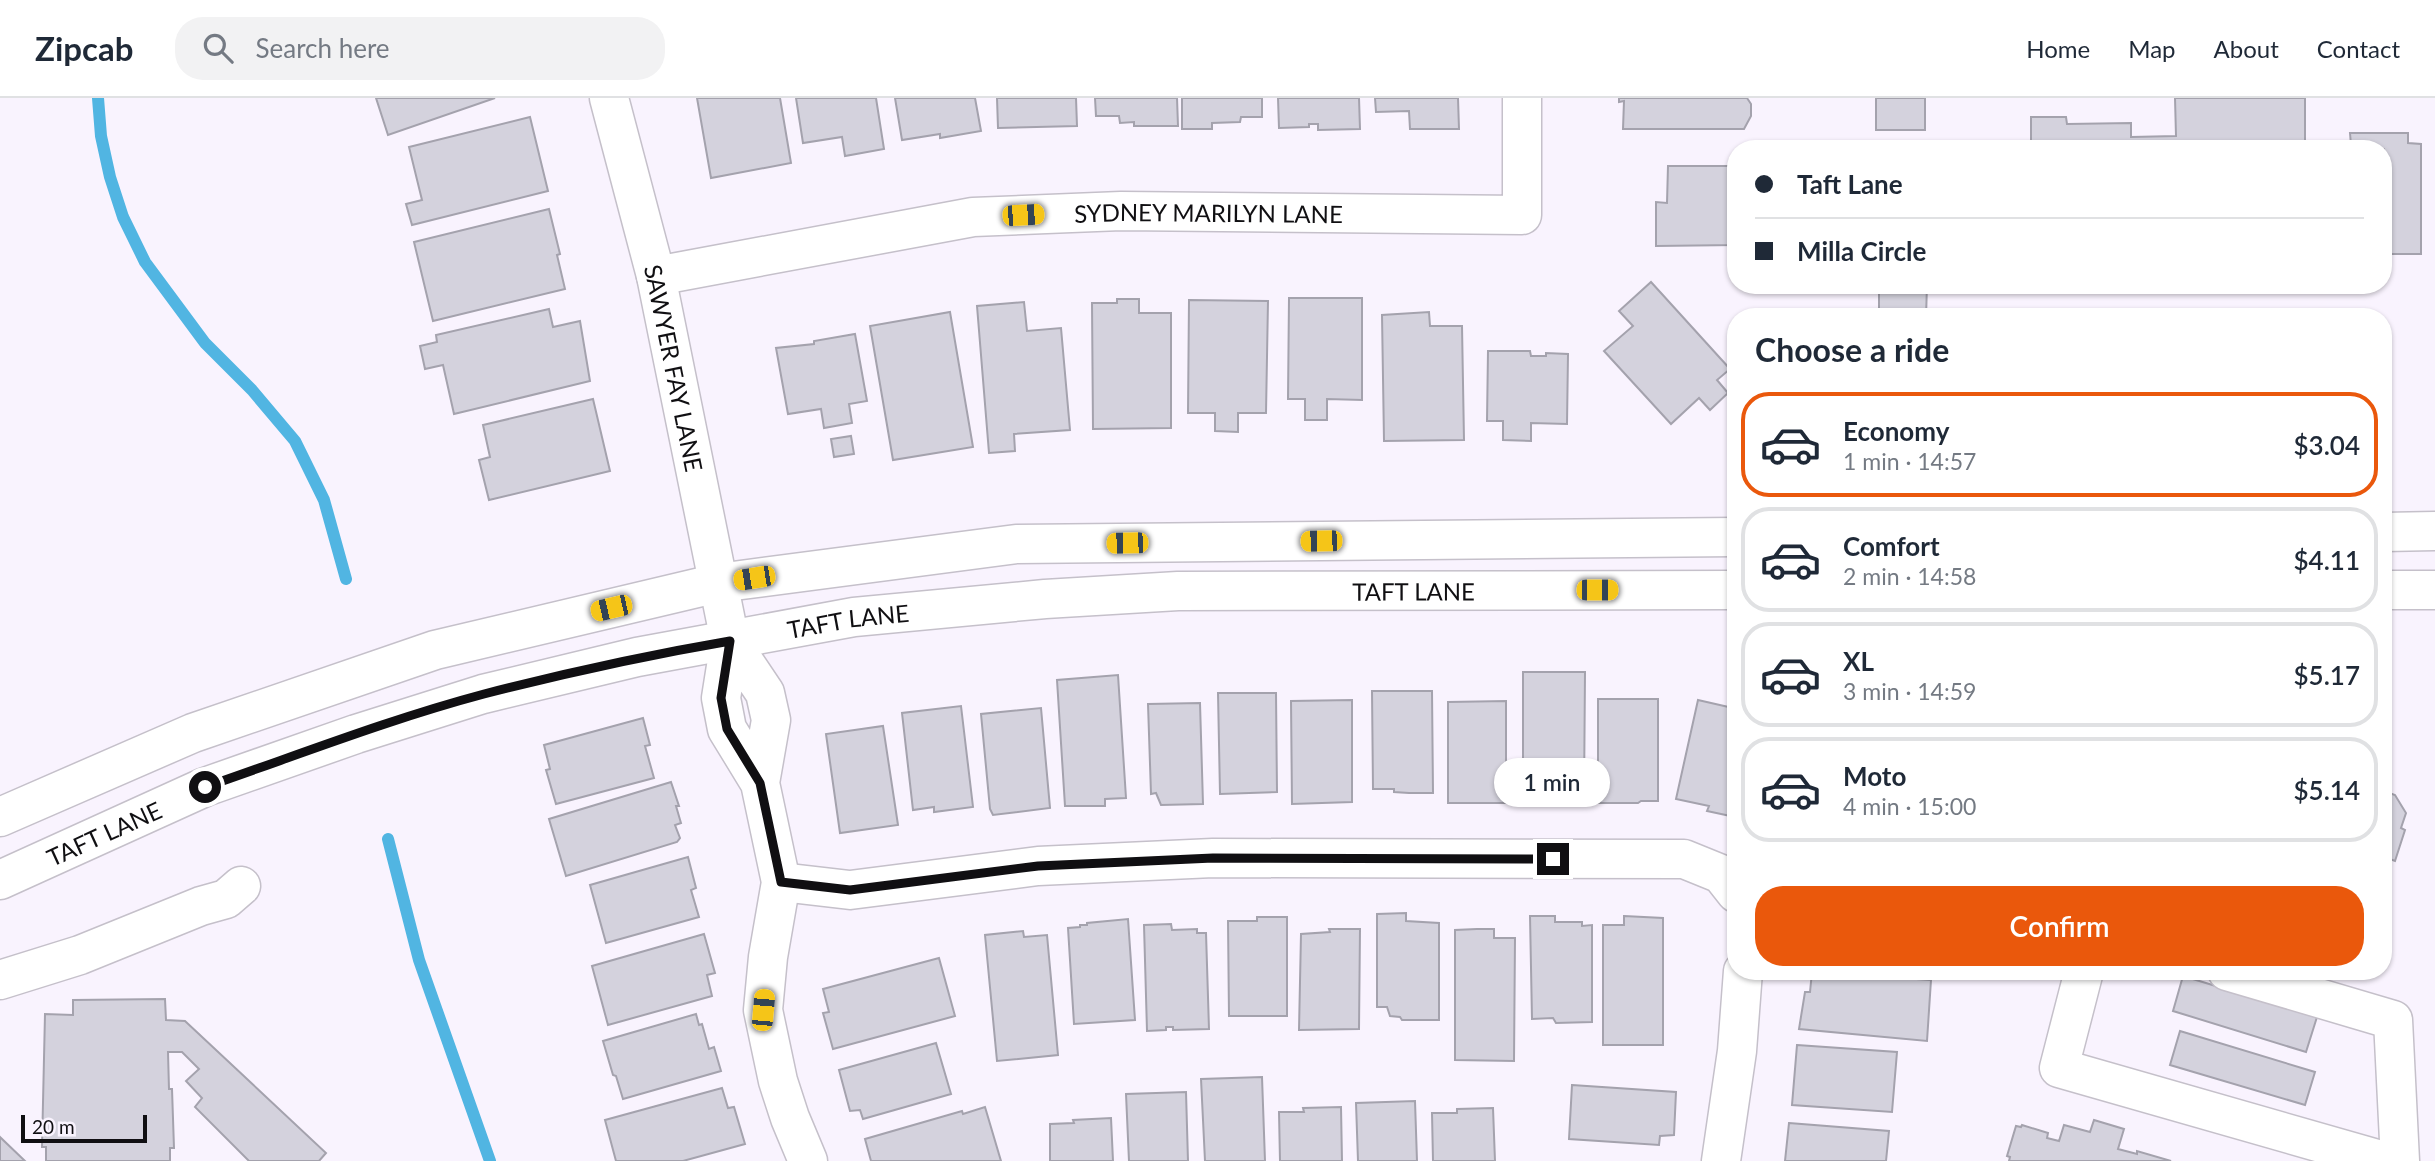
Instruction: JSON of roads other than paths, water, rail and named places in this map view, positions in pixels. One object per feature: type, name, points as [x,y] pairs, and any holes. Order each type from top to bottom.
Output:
[{"type":"street","name":"SAWYER FAY LANE","points":[[609,98],[656,276],[730,641]]},
{"type":"street","name":"SYDNEY MARILYN LANE","points":[[656,276],[973,217],[1121,211],[1522,215],[1522,98]]},
{"type":"street","points":[[2392,532],[2435,531]]},
{"type":"street","name":"TAFT LANE","points":[[0,817],[193,733],[435,650],[718,583],[1016,544],[1727,537]]},
{"type":"street","name":"TAFT LANE","points":[[0,880],[71,845],[205,787],[356,734],[483,694],[637,657],[854,617],[1045,599],[1178,591],[1727,590]]},
{"type":"street","points":[[2392,590],[2435,590]]},
{"type":"street","points":[[730,641],[765,693],[771,720],[760,783],[781,882],[768,957],[763,1010],[778,1081],[808,1161]]},
{"type":"street","points":[[781,882],[850,890],[1038,866],[1213,858],[1684,859],[1721,874],[1727,881]]},
{"type":"street","points":[[0,980],[80,955],[201,906],[226,899],[241,886]]},
{"type":"street","points":[[1721,1161],[1737,1051],[1742,980]]},
{"type":"street","points":[[2082,980],[2059,1068],[2384,1161]]},
{"type":"street","points":[[2257,980],[2393,1020],[2400,1161]]},
{"type":"waterway","points":[[98,98],[101,136],[110,177],[123,217],[145,262],[205,343],[252,390],[295,441],[324,500],[346,579]]},
{"type":"waterway","points":[[388,839],[419,960],[490,1161]]}]
